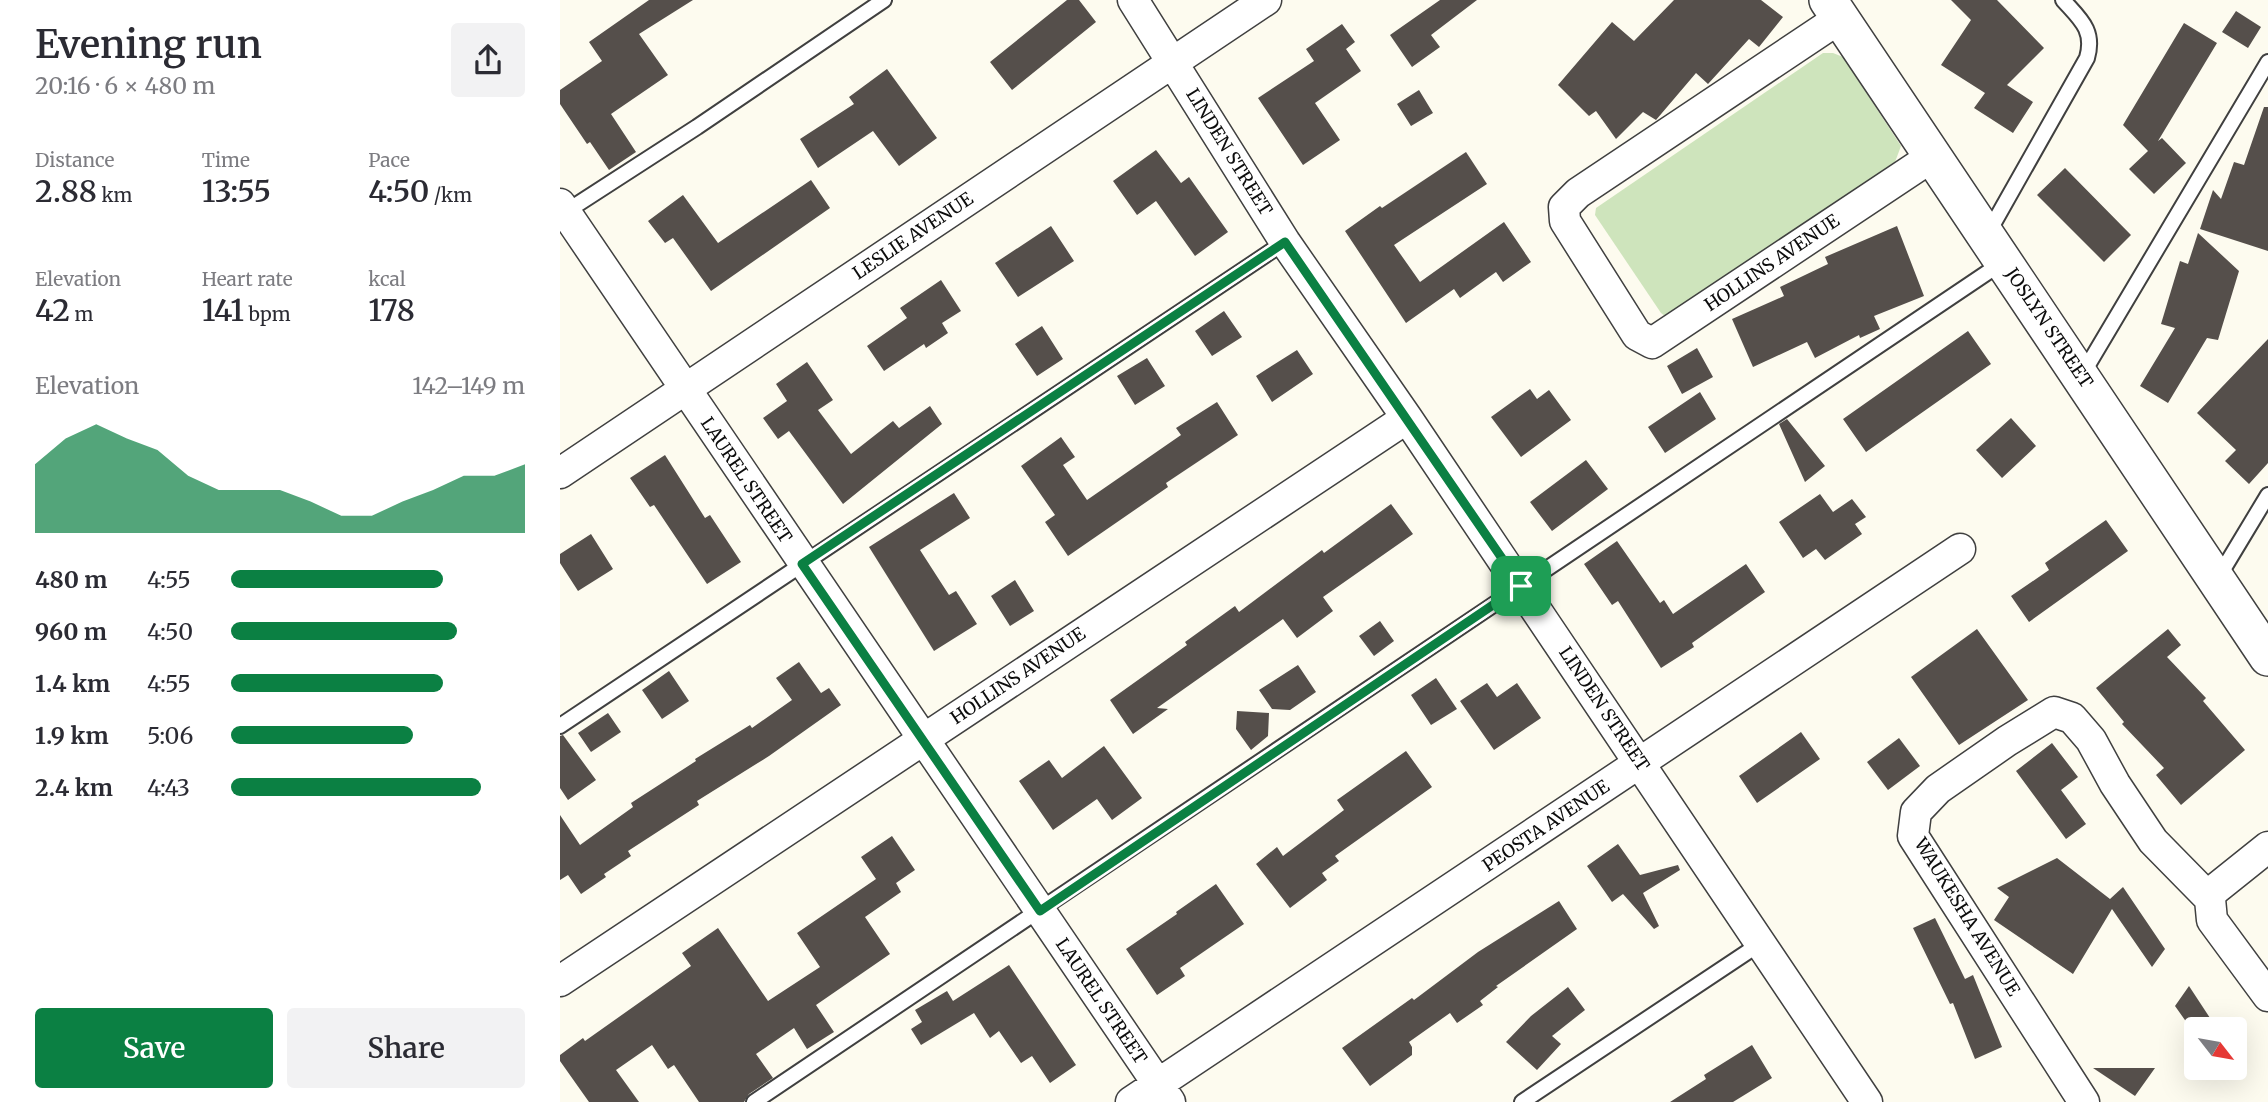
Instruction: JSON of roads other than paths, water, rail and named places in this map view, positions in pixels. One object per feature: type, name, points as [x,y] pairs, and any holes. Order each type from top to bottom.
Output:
[{"type":"street","name":"LINDEN STREET","points":[[1133,0],[1285,242],[1521,586],[1867,1102]]},
{"type":"street","name":"LESLIE AVENUE","points":[[560,473],[1266,0]]},
{"type":"street","name":"JOSLYN STREET","points":[[1834,9],[2268,657]]},
{"type":"street","name":"HOLLINS AVENUE","points":[[1834,9],[1578,193],[1564,207],[1565,220],[1637,335],[1652,343],[1933,156]]},
{"type":"street","name":"LAUREL STREET","points":[[562,211],[1164,1093]]},
{"type":"street","name":"HOLLINS AVENUE","points":[[560,982],[1407,418]]},
{"type":"street","name":"PEOSTA AVENUE","points":[[1131,1102],[1164,1093],[1640,763],[1960,548]]},
{"type":"street","name":"WAUKESHA AVENUE","points":[[2084,1102],[1913,836],[1916,812],[1938,789],[2054,712],[2072,718],[2091,740],[2115,784],[2153,841],[2210,899]]},
{"type":"street","points":[[2268,847],[2213,891],[2210,899],[2212,920],[2268,996]]},
{"type":"lane","points":[[562,211],[697,127],[884,0]]},
{"type":"lane","points":[[754,1102],[1521,586],[1995,249],[2087,58],[2091,44],[2088,30],[2063,0]]},
{"type":"lane","points":[[2082,376],[2268,62]]},
{"type":"lane","points":[[560,726],[1285,242]]},
{"type":"lane","points":[[2217,580],[2268,495]]},
{"type":"lane","points":[[1522,1102],[1761,943]]}]
